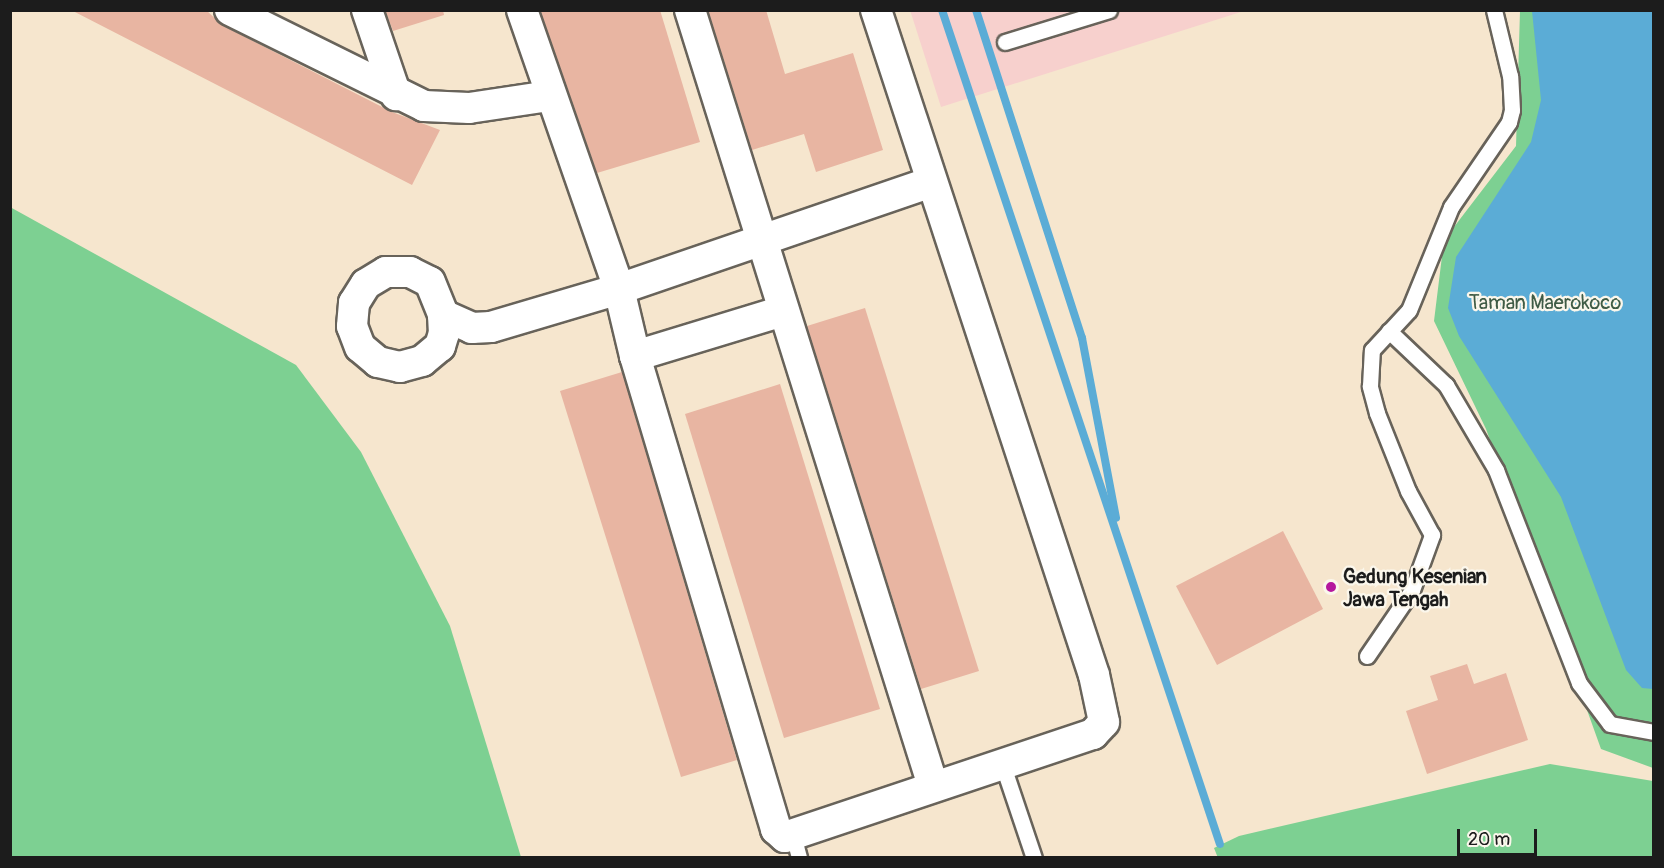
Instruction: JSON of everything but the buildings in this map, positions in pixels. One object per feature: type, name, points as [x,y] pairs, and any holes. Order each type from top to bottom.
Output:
[{"type":"street","points":[[230,10],[396,95],[444,110],[549,96]]},
{"type":"street","points":[[367,10],[396,95]]},
{"type":"street","points":[[522,10],[549,96],[619,289],[635,356],[776,829],[796,846],[933,786],[1093,734],[1104,722],[1103,707],[929,183],[876,10]]},
{"type":"street","points":[[690,10],[759,238],[933,786]]},
{"type":"street","points":[[443,315],[472,328],[491,327],[619,289],[759,238],[929,183]]},
{"type":"street","points":[[635,356],[783,311]]},
{"type":"lane","points":[[1005,42],[1109,10]]},
{"type":"lane","points":[[1367,656],[1412,590],[1432,535],[1408,490],[1370,386],[1372,350],[1408,310],[1451,207],[1509,122],[1512,110],[1510,76],[1494,10]]},
{"type":"lane","points":[[1389,331],[1446,386],[1496,470],[1579,683],[1610,724],[1653,732]]},
{"type":"lane","points":[[1002,763],[1034,858]]},
{"type":"shaded area","points":[[910,10],[1244,11],[941,107]]},
{"type":"green space","name":"Taman Maerokoco","points":[[1520,11],[1653,11],[1653,768],[1601,749],[1486,429],[1434,321],[1444,240],[1516,146]]},
{"type":"green space","points":[[10,207],[296,365],[361,452],[450,626],[521,857],[11,857]]},
{"type":"green space","points":[[1550,764],[1653,781],[1653,857],[1218,858],[1214,848],[1239,836]]},
{"type":"water","name":"Taman Maerokoco","points":[[1532,11],[1653,11],[1653,689],[1642,688],[1626,670],[1561,497],[1459,336],[1448,308],[1456,257],[1531,142],[1541,100]]},
{"type":"waterway","points":[[942,10],[1220,844]]},
{"type":"waterway","points":[[976,10],[1082,338],[1116,518]]},
{"type":"place","name":"Gedung Kesenian Jawa Tengah","points":[[1331,587]]}]
